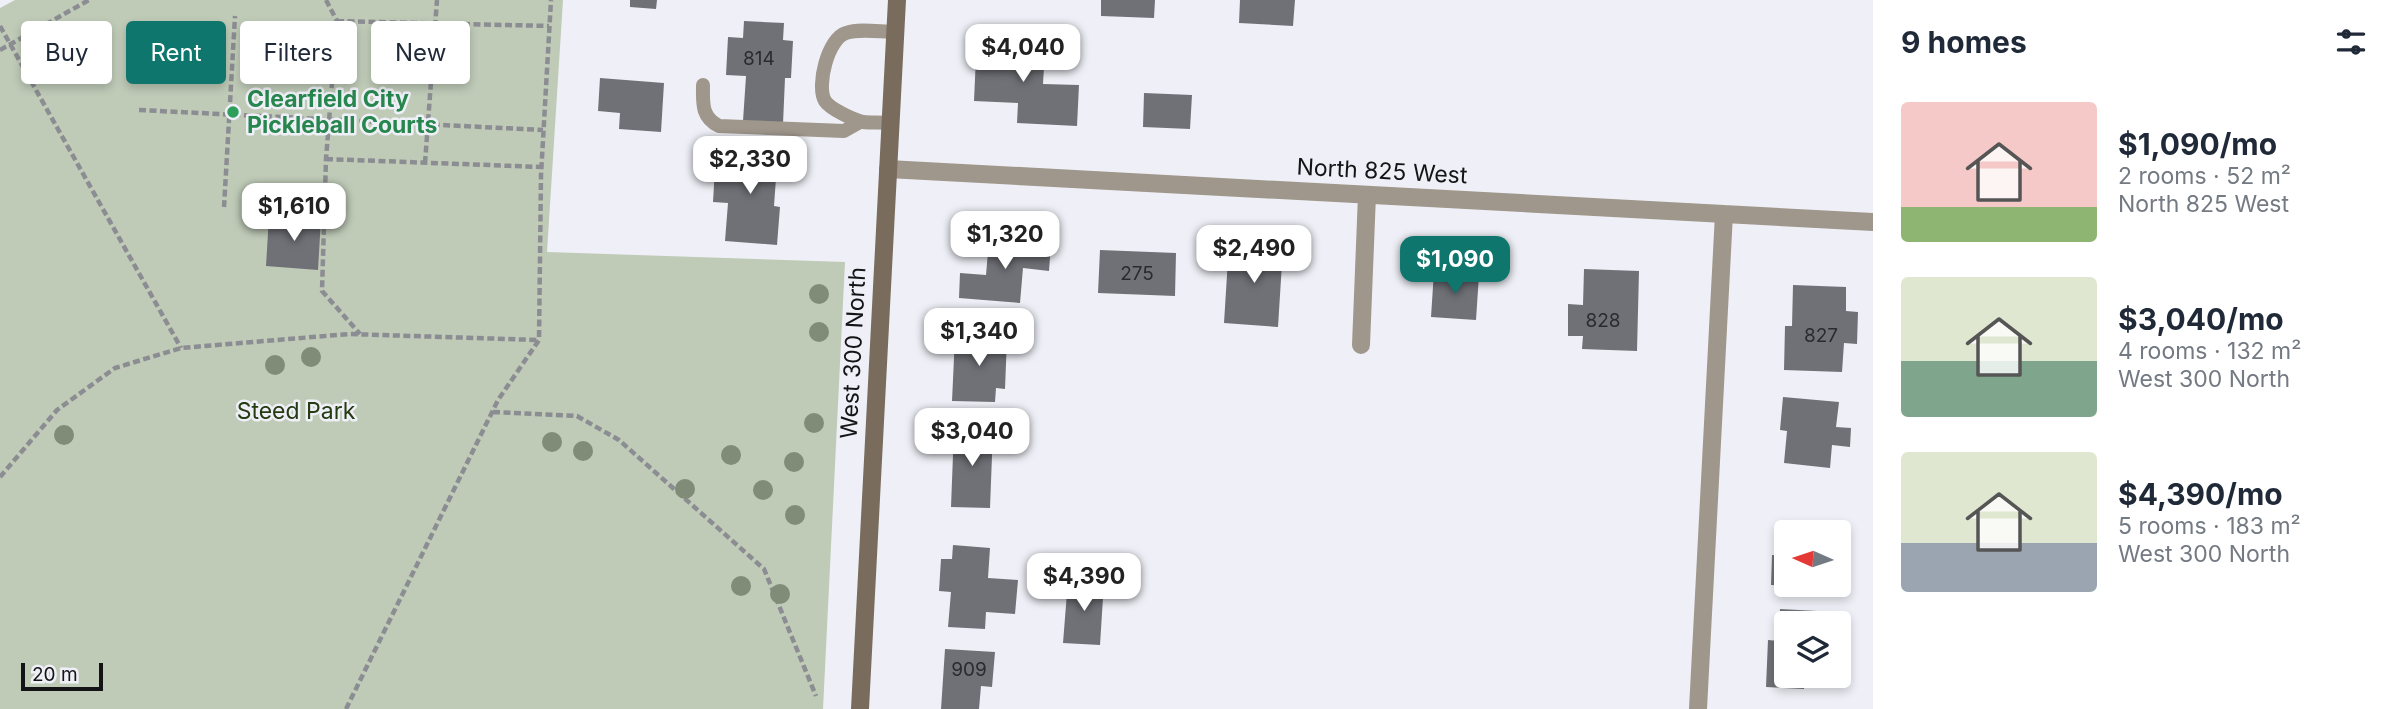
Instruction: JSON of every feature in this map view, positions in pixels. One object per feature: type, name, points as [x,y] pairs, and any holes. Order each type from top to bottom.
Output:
[{"type":"main road","name":"West 300 North","points":[[860,709],[897,0]]},
{"type":"street","name":"North 825 West","points":[[888,169],[1873,222]]},
{"type":"street","points":[[1361,345],[1367,195]]},
{"type":"street","points":[[1698,709],[1724,214]]},
{"type":"lane","points":[[890,123],[860,122],[825,102],[822,94],[831,44],[838,36],[847,32],[895,33]]},
{"type":"lane","points":[[703,85],[704,113],[719,126],[844,131],[860,122]]},
{"type":"path","points":[[0,50],[89,0]]},
{"type":"path","points":[[326,0],[336,21]]},
{"type":"path","points":[[435,21],[437,0]]},
{"type":"path","points":[[346,709],[493,412],[539,340],[541,167],[551,0]]},
{"type":"path","points":[[224,207],[235,16]]},
{"type":"path","points":[[470,25],[549,26]]},
{"type":"path","points":[[0,26],[181,348]]},
{"type":"path","points":[[332,84],[326,159],[322,290],[360,334]]},
{"type":"path","points":[[425,163],[431,84]]},
{"type":"path","points":[[139,110],[543,130]]},
{"type":"path","points":[[326,159],[541,167]]},
{"type":"path","points":[[0,477],[57,410],[115,368],[181,348],[360,334],[539,340]]},
{"type":"path","points":[[493,412],[577,416],[618,440],[764,569],[816,695]]},
{"type":"green space","name":"Steed Park","points":[[15,0],[563,0],[547,252],[845,262],[823,709],[0,709],[0,8]]},
{"type":"building","points":[[630,0],[657,0],[656,9],[630,7]]},
{"type":"building","points":[[1101,0],[1155,0],[1154,18],[1101,16]]},
{"type":"building","points":[[1240,0],[1295,0],[1293,26],[1239,23]]},
{"type":"building","points":[[744,21],[784,23],[783,40],[793,41],[791,78],[785,78],[783,124],[743,121],[746,76],[726,75],[728,37],[743,38]]},
{"type":"building","points":[[977,34],[998,36],[998,48],[1045,50],[1043,84],[1079,85],[1077,126],[1017,123],[1018,103],[974,101]]},
{"type":"building","points":[[600,78],[664,83],[661,132],[619,129],[620,113],[598,111]]},
{"type":"building","points":[[1144,93],[1192,95],[1190,129],[1143,127]]},
{"type":"building","points":[[730,147],[778,150],[774,206],[780,207],[777,245],[725,241],[728,203],[713,202],[715,168],[729,170]]},
{"type":"building","points":[[269,216],[321,219],[318,270],[266,266]]},
{"type":"building","points":[[989,240],[1051,244],[1049,271],[1023,268],[1020,303],[959,298],[960,273],[986,275]]},
{"type":"building","points":[[1229,243],[1283,247],[1278,327],[1224,323]]},
{"type":"building","points":[[1100,250],[1176,253],[1175,296],[1098,293]]},
{"type":"building","points":[[1584,269],[1639,271],[1637,351],[1582,349],[1583,336],[1568,336],[1568,304],[1583,305]]},
{"type":"building","points":[[1434,271],[1479,275],[1476,320],[1431,317]]},
{"type":"building","points":[[1793,285],[1846,287],[1846,311],[1858,312],[1857,344],[1844,343],[1842,372],[1784,370],[1785,326],[1792,326]]},
{"type":"building","points":[[955,336],[1007,338],[1005,389],[996,388],[995,402],[952,401]]},
{"type":"building","points":[[1783,397],[1839,402],[1836,427],[1851,428],[1850,447],[1832,445],[1830,468],[1784,463],[1787,431],[1780,430]]},
{"type":"building","points":[[954,429],[993,430],[990,508],[951,507]]},
{"type":"building","points":[[953,545],[990,548],[988,578],[1018,580],[1015,614],[986,612],[985,629],[948,627],[951,592],[939,591],[941,559],[952,559]]},
{"type":"building","points":[[1772,555],[1774,555],[1774,585],[1771,585]]},
{"type":"building","points":[[1068,580],[1104,582],[1100,645],[1063,643]]},
{"type":"building","points":[[1780,609],[1817,611],[1780,611]]},
{"type":"building","points":[[1768,640],[1774,641],[1774,687],[1766,687]]},
{"type":"building","points":[[945,649],[995,652],[992,687],[981,686],[979,709],[941,709]]},
{"type":"place","name":"Clearfield City Pickleball Courts","points":[[233,112]]}]
